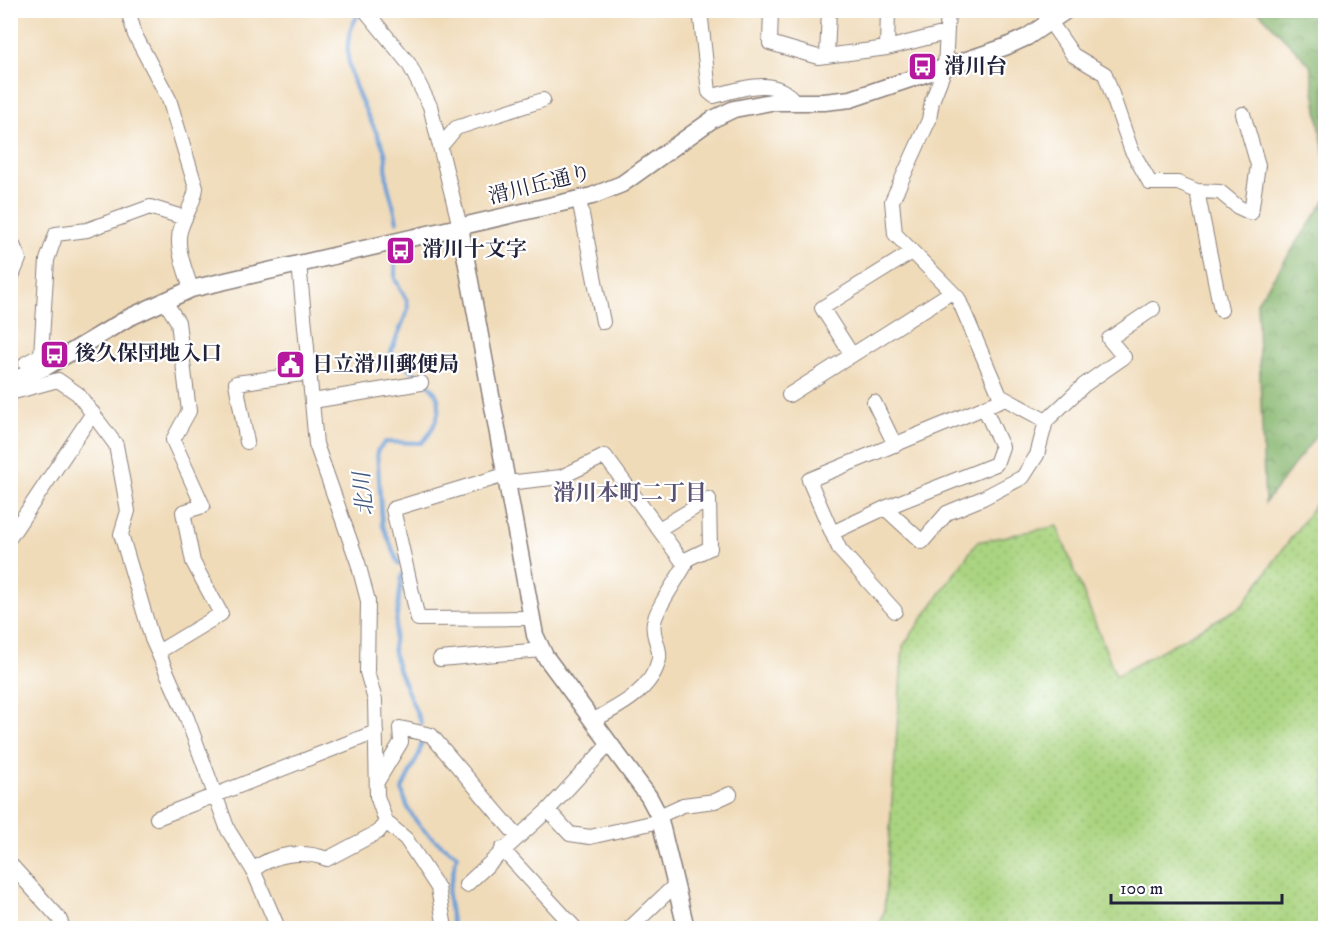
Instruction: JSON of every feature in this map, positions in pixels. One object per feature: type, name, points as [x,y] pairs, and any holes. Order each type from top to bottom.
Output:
[{"type":"street","points":[[128,10],[135,35],[164,85],[196,188],[194,202],[178,238],[191,289]]},
{"type":"street","points":[[365,10],[409,63],[430,106],[441,146],[460,227],[535,635],[542,650],[649,797],[659,819],[686,928]]},
{"type":"street","points":[[700,10],[709,92],[714,96],[746,88],[779,87],[795,102]]},
{"type":"street","points":[[771,10],[770,43],[818,57],[887,48],[946,33]]},
{"type":"street","points":[[827,56],[829,10]]},
{"type":"street","points":[[887,48],[888,10]]},
{"type":"street","points":[[948,10],[945,68],[932,101],[929,120],[892,201],[895,234],[958,298],[1000,396],[1046,421]]},
{"type":"street","name":"滑川丘通り","points":[[10,381],[31,374],[165,300],[191,289],[579,200],[622,184],[713,119],[734,109],[771,102],[850,99],[1005,47],[1045,17],[1067,10]]},
{"type":"street","points":[[1045,17],[1073,55],[1105,74],[1131,149],[1150,183],[1178,183],[1197,191],[1220,192],[1238,207],[1251,213],[1258,165],[1243,114]]},
{"type":"street","points":[[441,146],[456,128],[543,100]]},
{"type":"street","points":[[1197,191],[1221,310]]},
{"type":"street","points":[[579,200],[603,322]]},
{"type":"street","points":[[31,374],[26,363],[41,355],[46,260],[56,234],[87,231],[150,207],[185,218]]},
{"type":"street","points":[[10,238],[19,258],[10,281]]},
{"type":"street","points":[[852,356],[822,308],[912,252]]},
{"type":"street","points":[[299,263],[316,444],[358,563],[368,601],[367,672],[375,700],[377,796],[386,822],[406,839],[438,888],[445,928]]},
{"type":"street","points":[[789,395],[947,295]]},
{"type":"street","points":[[158,652],[221,614],[193,562],[183,512],[203,506],[173,440],[189,411],[178,322],[165,300]]},
{"type":"street","points":[[885,508],[922,542],[947,513],[983,498],[1023,477],[1036,455],[1046,421],[1084,385],[1125,357],[1109,339],[1154,309]]},
{"type":"street","points":[[247,442],[236,383],[310,373]]},
{"type":"street","points":[[10,393],[58,380],[78,394],[116,445],[128,511],[121,534],[158,652],[187,718],[228,830],[253,870],[278,928]]},
{"type":"street","points":[[313,401],[421,383]]},
{"type":"street","points":[[895,611],[840,550],[809,480],[1005,399]]},
{"type":"street","points":[[874,402],[895,445]]},
{"type":"street","points":[[831,533],[885,508],[996,464],[1002,447],[984,407]]},
{"type":"street","points":[[10,537],[93,413]]},
{"type":"street","points":[[532,618],[418,619],[393,509],[506,479],[561,477],[605,456],[686,565],[654,620],[653,634],[659,659],[649,680],[638,693],[592,721]]},
{"type":"street","points":[[659,529],[709,499],[710,548],[683,561]]},
{"type":"street","points":[[440,659],[542,650]]},
{"type":"street","points":[[377,782],[401,742],[400,728],[431,735],[517,836]]},
{"type":"street","points":[[157,818],[376,732]]},
{"type":"street","points":[[466,885],[502,849],[548,810],[609,744]]},
{"type":"street","points":[[548,810],[570,834],[590,837],[659,819],[683,805],[715,801],[730,794]]},
{"type":"street","points":[[253,870],[261,863],[299,853],[327,860],[378,832],[386,822]]},
{"type":"street","points":[[502,849],[574,928]]},
{"type":"street","points":[[10,864],[59,918],[63,928]]},
{"type":"street","points":[[630,928],[675,885]]},
{"type":"green space","points":[[1258,11],[1325,11],[1325,160],[1310,65]]},
{"type":"green space","points":[[1325,201],[1325,424],[1265,503],[1257,302]]},
{"type":"green space","points":[[1325,491],[1325,928],[877,928],[884,912],[903,646],[977,542],[1057,526],[1116,676],[1242,606]]},
{"type":"waterway","name":"北川","points":[[362,10],[352,27],[348,44],[349,62],[360,98],[385,153],[387,182],[397,222]]},
{"type":"waterway","name":"北川","points":[[395,254],[395,279],[407,301],[408,309],[391,352],[433,389],[438,397],[439,408],[432,430],[421,443],[385,442],[377,451],[382,524],[399,564]]},
{"type":"waterway","name":"北川","points":[[402,574],[393,649],[398,669],[421,723]]},
{"type":"waterway","name":"北川","points":[[423,737],[419,754],[402,789],[409,810],[422,828],[457,855],[448,894],[453,928]]},
{"type":"place","name":"滑川台","points":[[923,67]]},
{"type":"place","name":"滑川十文字","points":[[401,250]]},
{"type":"place","name":"後久保団地入口","points":[[54,354]]},
{"type":"place","name":"日立滑川郵便局","points":[[291,365]]},
{"type":"district","name":"滑川本町二丁目","points":[[630,493]]}]
